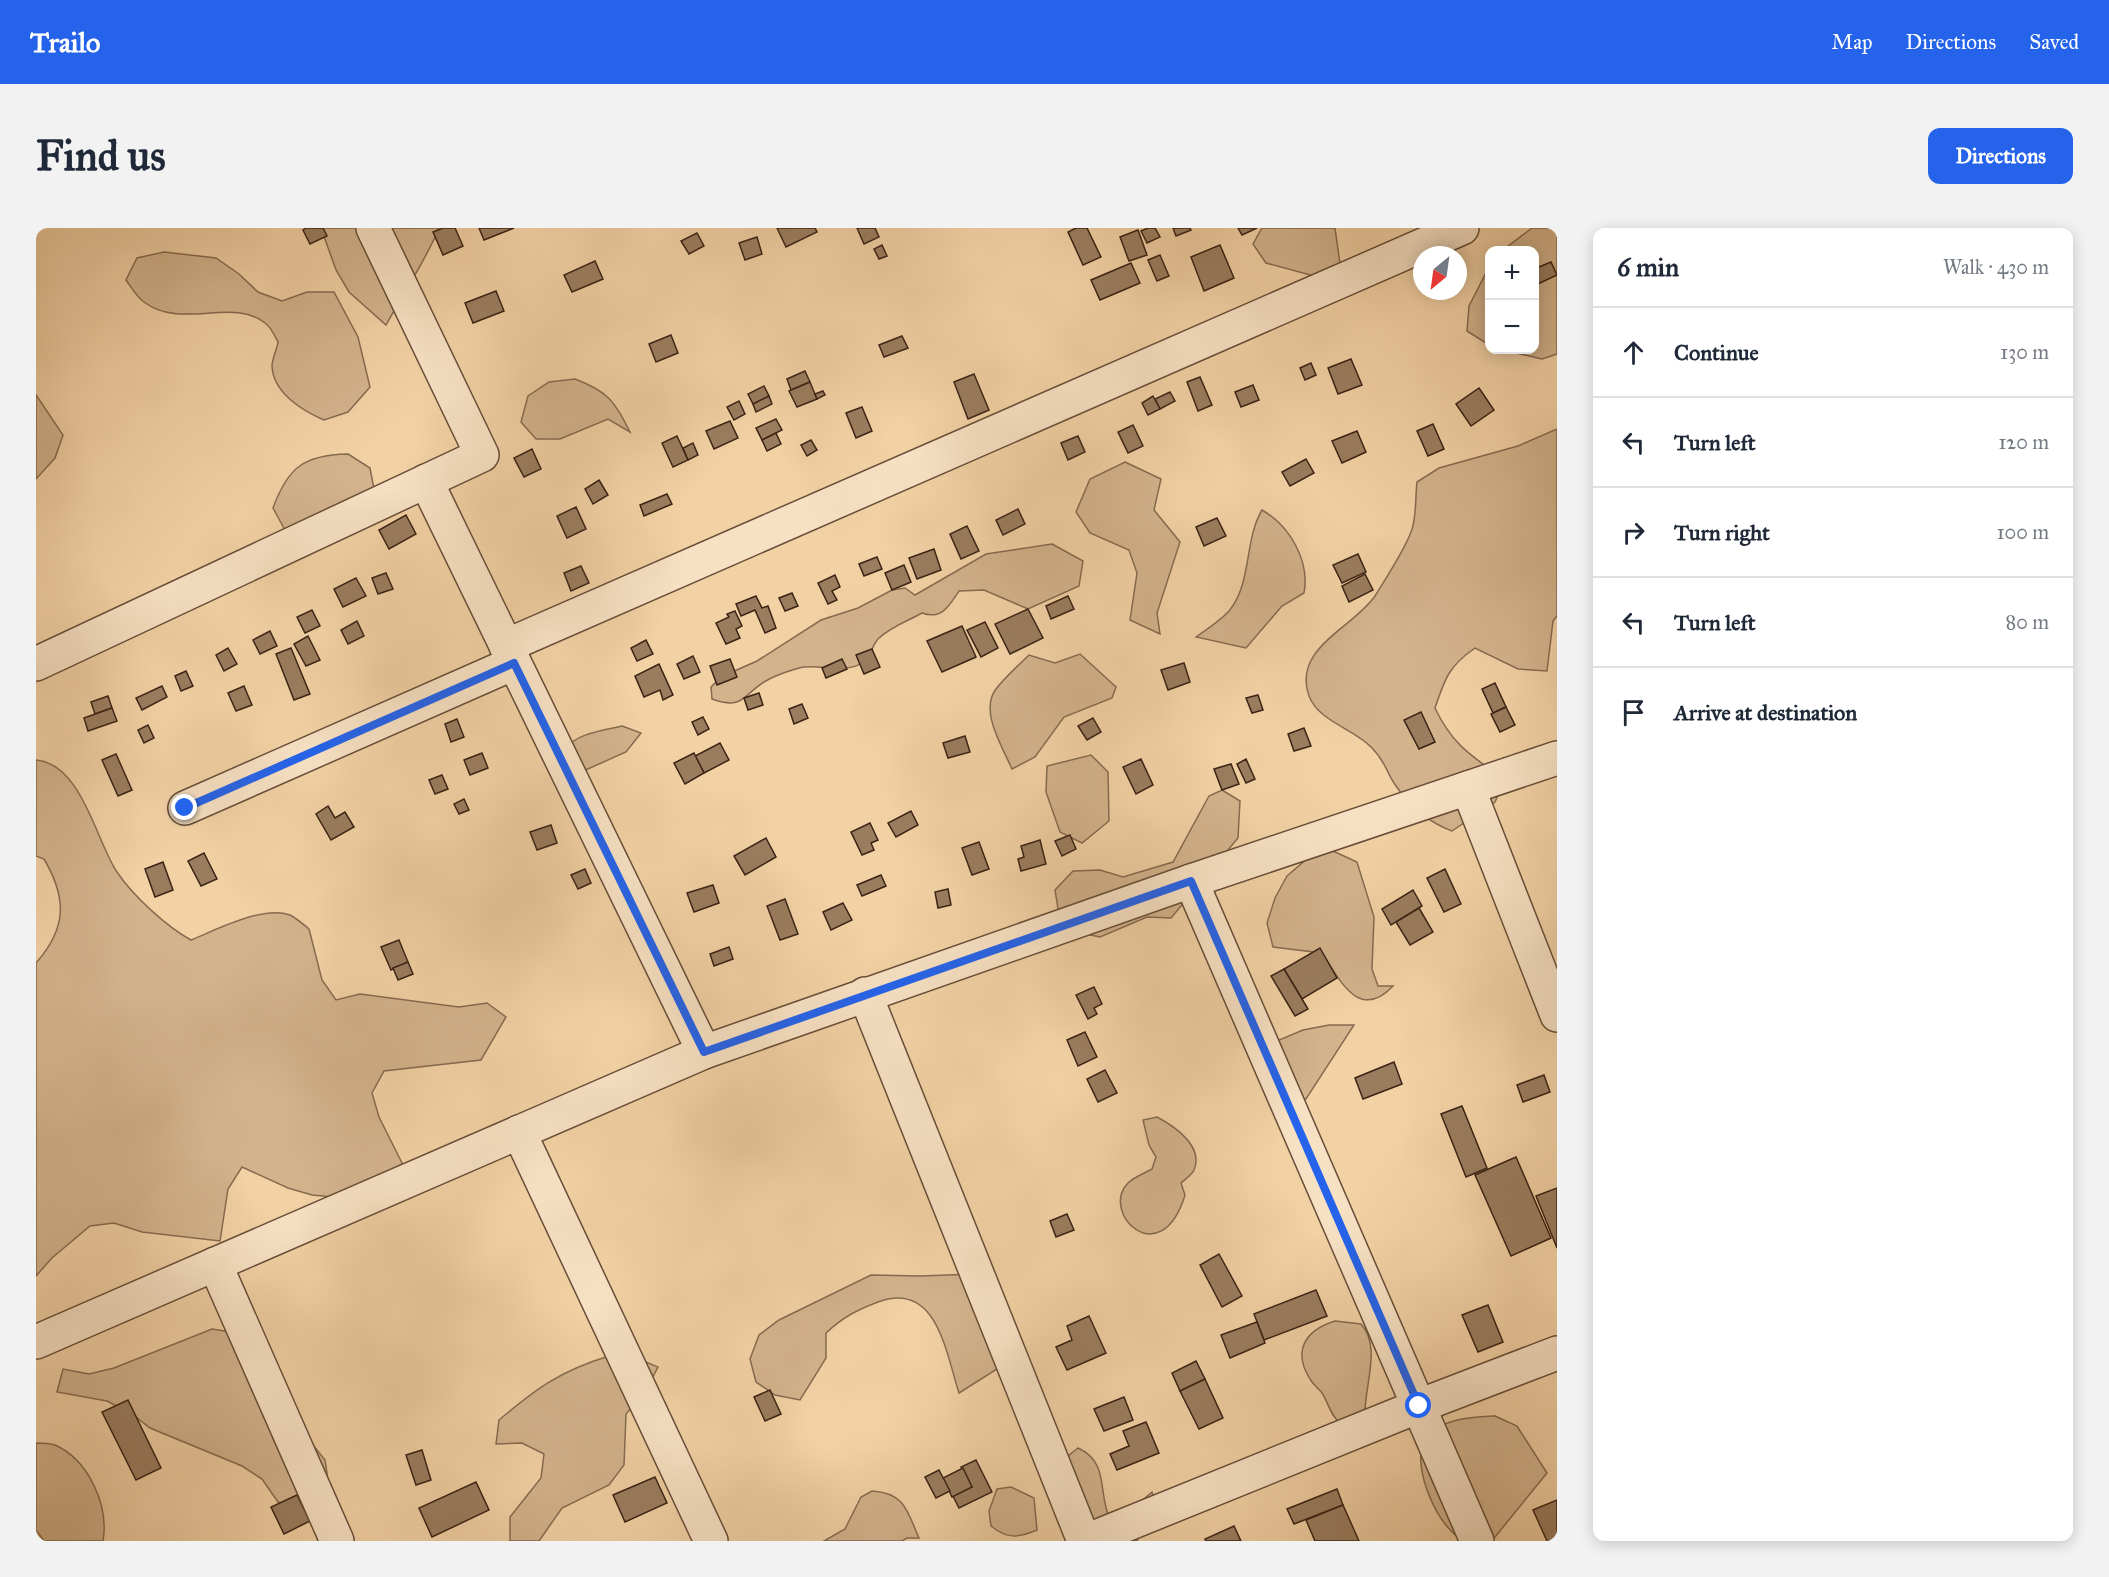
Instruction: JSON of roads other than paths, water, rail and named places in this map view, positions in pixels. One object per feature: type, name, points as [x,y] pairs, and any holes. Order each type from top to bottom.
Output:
[{"type":"street","points":[[36,664],[482,455],[373,228]]},
{"type":"street","points":[[185,808],[510,655],[1462,228]]},
{"type":"street","points":[[426,481],[704,1052]]},
{"type":"street","points":[[36,1342],[704,1052],[1191,881],[1557,758]]},
{"type":"street","points":[[1468,788],[1557,1015]]},
{"type":"street","points":[[1191,881],[1478,1541]]},
{"type":"street","points":[[865,994],[1085,1541],[1419,1406],[1557,1353]]},
{"type":"street","points":[[519,1132],[711,1541]]},
{"type":"street","points":[[215,1264],[337,1541]]}]
